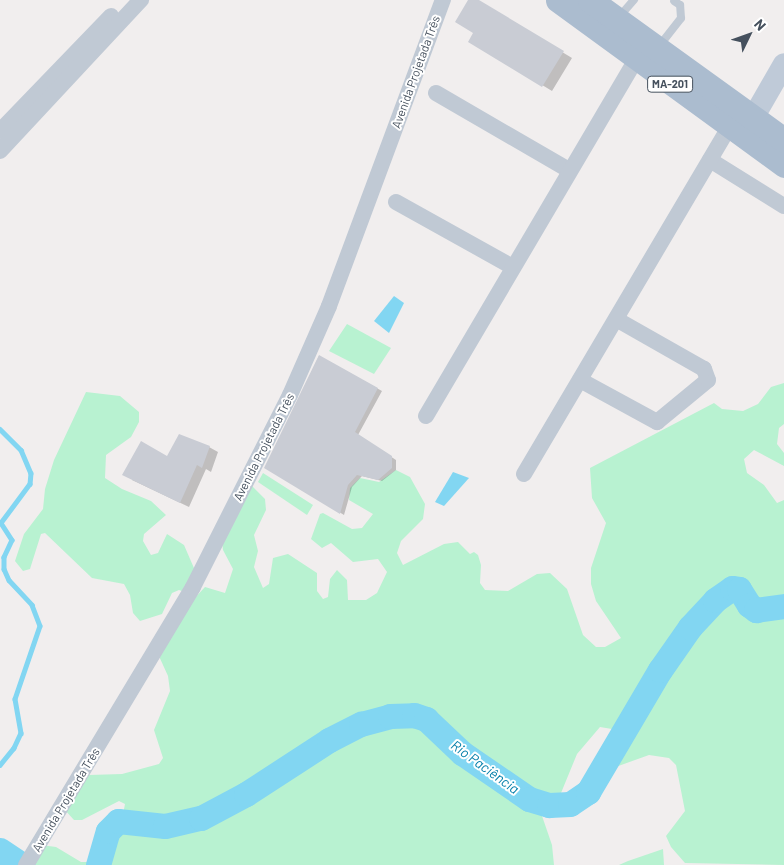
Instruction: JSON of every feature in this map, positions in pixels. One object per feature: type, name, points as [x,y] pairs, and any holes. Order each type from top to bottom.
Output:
[{"type":"main road","name":"MA-201","points":[[558,0],[646,54],[741,122],[784,165]]},
{"type":"main road","name":"MA-201","points":[[590,0],[617,19],[646,54]]},
{"type":"main road","name":"MA-201","points":[[741,122],[784,140]]},
{"type":"street","points":[[0,151],[37,103],[124,8],[141,0]]},
{"type":"street","name":"Avenida Projetada Três","points":[[29,860],[193,586],[290,395],[329,306],[443,0]]},
{"type":"street","points":[[426,416],[569,170],[646,54]]},
{"type":"street","points":[[524,474],[710,160],[784,64]]},
{"type":"street","points":[[436,93],[569,170]]},
{"type":"street","points":[[0,132],[37,103]]},
{"type":"street","points":[[710,160],[784,206]]},
{"type":"street","points":[[396,202],[513,267]]},
{"type":"street","points":[[580,380],[657,422],[708,380],[704,369],[616,319]]},
{"type":"lane","points":[[617,19],[634,0]]},
{"type":"lane","points":[[646,54],[682,18],[680,5],[674,1]]},
{"type":"green space","points":[[347,324],[391,348],[374,374],[329,351]]},
{"type":"green space","points":[[784,383],[784,424],[779,428],[777,444],[784,453],[784,466],[754,450],[744,459],[747,473],[764,485],[777,503],[784,500],[784,865],[685,863],[671,847],[666,836],[685,811],[676,765],[669,758],[649,755],[610,769],[612,729],[600,727],[577,754],[561,793],[546,803],[541,813],[552,845],[554,865],[22,865],[41,845],[56,847],[81,862],[92,862],[99,857],[122,819],[125,804],[119,801],[82,820],[74,820],[64,809],[89,775],[122,774],[159,764],[163,758],[154,730],[170,691],[168,676],[153,643],[205,587],[225,593],[233,569],[223,550],[221,534],[252,486],[265,499],[266,510],[254,535],[258,551],[254,567],[263,588],[269,584],[273,558],[288,554],[317,573],[317,591],[323,599],[328,597],[330,579],[337,570],[347,580],[348,600],[366,600],[377,593],[387,572],[378,559],[353,562],[331,543],[322,548],[311,539],[320,514],[323,513],[352,529],[362,528],[373,514],[349,500],[350,488],[360,478],[379,482],[396,470],[410,477],[425,504],[423,519],[401,541],[397,553],[403,565],[444,544],[458,542],[470,554],[474,552],[478,555],[481,565],[480,583],[485,590],[508,591],[537,574],[550,573],[567,589],[583,635],[596,647],[605,647],[621,638],[596,601],[591,584],[591,568],[606,523],[592,498],[590,468],[714,403],[722,409],[743,411],[758,404],[771,387]]},
{"type":"green space","points":[[86,392],[120,396],[139,412],[139,422],[131,437],[106,455],[105,478],[122,489],[151,501],[166,515],[144,534],[143,541],[151,555],[158,553],[167,534],[184,545],[200,582],[188,593],[179,590],[172,593],[162,614],[140,621],[133,613],[130,595],[124,584],[92,578],[45,533],[41,534],[30,569],[23,571],[15,561],[24,534],[43,509],[45,489],[54,460]]},
{"type":"green space","points":[[263,473],[313,505],[307,515],[258,482]]},
{"type":"green space","points":[[663,849],[664,865],[619,865],[628,861]]},
{"type":"water","points":[[394,296],[404,303],[389,333],[374,321]]},
{"type":"water","points":[[453,472],[469,478],[444,506],[435,502]]},
{"type":"building","points":[[468,0],[479,0],[564,51],[542,87],[468,42],[473,33],[455,22]]},
{"type":"building","points":[[319,355],[378,388],[355,432],[392,456],[392,468],[378,480],[357,475],[348,485],[340,514],[264,468]]},
{"type":"building","points":[[179,434],[210,446],[202,468],[197,465],[180,503],[122,475],[141,441],[167,456]]},
{"type":"waterway","points":[[0,429],[21,450],[31,473],[30,484],[1,523],[12,540],[4,557],[4,569],[9,580],[32,605],[40,626],[15,699],[21,733],[14,748],[0,765]]},
{"type":"waterway","name":"Rio Paciência","points":[[98,865],[108,831],[118,821],[165,826],[201,818],[246,794],[329,740],[361,724],[390,716],[414,715],[426,719],[462,753],[529,799],[549,805],[570,804],[588,792],[660,670],[690,627],[715,600],[732,588],[739,589],[749,605],[756,610],[784,606]]},
{"type":"waterway","name":"Rio Paciência","points":[[0,850],[22,865]]}]
